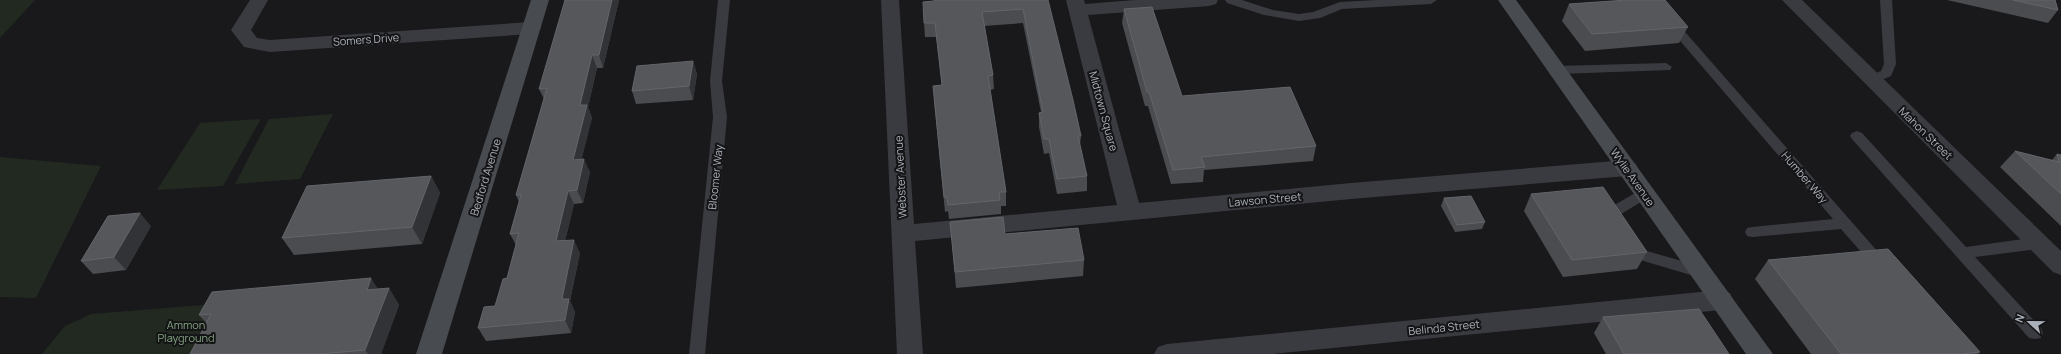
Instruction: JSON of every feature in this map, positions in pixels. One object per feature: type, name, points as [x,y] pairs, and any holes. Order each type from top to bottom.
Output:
[{"type":"street","name":"Somers Drive","points":[[259,0],[241,30],[251,43],[270,46],[532,28]]},
{"type":"street","name":"Bedford Avenue","points":[[429,354],[540,0]]},
{"type":"street","name":"Webster Avenue","points":[[890,0],[910,354]]},
{"type":"street","name":"Midtown Square","points":[[1130,212],[1076,5],[1209,0]]},
{"type":"street","name":"Wylie Avenue","points":[[1507,0],[1760,354]]},
{"type":"street","name":"Mahon Street","points":[[1791,0],[2061,266]]},
{"type":"street","name":"Lawson Street","points":[[904,234],[1130,212],[1627,168]]},
{"type":"street","name":"Belinda Street","points":[[1167,354],[1721,300]]},
{"type":"lane","name":"Bloomer Way","points":[[697,354],[720,117],[716,81],[724,0]]},
{"type":"lane","points":[[1231,0],[1268,13],[1306,18],[1326,12],[1338,3],[1431,0]]},
{"type":"lane","name":"Humber Way","points":[[1651,0],[1891,276]]},
{"type":"lane","points":[[1872,80],[1887,73],[1890,64],[1886,0]]},
{"type":"lane","points":[[1558,70],[1666,67]]},
{"type":"lane","points":[[1857,136],[2035,333]]},
{"type":"lane","points":[[1644,193],[1609,215],[1635,253],[1701,272]]},
{"type":"lane","points":[[1752,232],[1845,223]]},
{"type":"lane","points":[[1964,253],[2038,243]]},
{"type":"green space","points":[[0,0],[35,0],[0,38]]},
{"type":"green space","points":[[333,114],[300,179],[235,184],[269,119]]},
{"type":"green space","points":[[261,119],[223,186],[157,190],[200,123]]},
{"type":"green space","points":[[0,157],[101,166],[36,298],[0,297]]},
{"type":"green space","name":"Ammon Playground","points":[[228,303],[203,354],[42,354],[65,326],[91,314]]},
{"type":"building","points":[[565,0],[612,0],[599,55],[592,55],[580,105],[587,105],[573,160],[584,159],[577,190],[568,191],[556,241],[574,240],[562,299],[569,299],[565,320],[478,328],[484,307],[495,306],[503,279],[507,278],[519,233],[510,234],[521,195],[516,195],[547,88],[539,89]]},
{"type":"building","points":[[934,0],[1048,0],[1081,136],[1078,136],[1087,176],[1057,179],[1049,139],[1044,139],[1039,113],[1043,112],[1023,9],[982,12],[993,75],[988,76],[1006,192],[999,192],[1000,200],[948,205],[947,197],[944,197],[933,86],[942,85],[935,23],[924,23],[923,2]]},
{"type":"building","points":[[1627,0],[1665,0],[1688,27],[1592,34],[1569,4]]},
{"type":"building","points":[[2013,0],[2055,0],[2058,10]]},
{"type":"building","points":[[1152,7],[1182,96],[1290,87],[1316,146],[1201,157],[1205,167],[1173,170],[1149,92],[1147,92],[1124,9]]},
{"type":"building","points":[[693,61],[689,86],[632,91],[637,66]]},
{"type":"building","points":[[2015,151],[2059,162],[2057,154],[2061,155],[2061,194]]},
{"type":"building","points":[[431,176],[412,227],[282,238],[307,186]]},
{"type":"building","points":[[1603,187],[1647,252],[1572,260],[1531,194]]},
{"type":"building","points":[[1471,196],[1485,222],[1457,225],[1444,198]]},
{"type":"building","points":[[140,213],[114,257],[81,261],[108,216]]},
{"type":"building","points":[[1003,217],[1005,234],[1078,228],[1084,260],[955,272],[950,222]]},
{"type":"building","points":[[1888,249],[1980,352],[1962,354],[1841,354],[1768,260]]},
{"type":"building","points":[[371,278],[367,290],[389,288],[365,350],[321,354],[190,354],[211,314],[199,315],[212,292]]},
{"type":"building","points":[[1699,309],[1729,354],[1624,354],[1603,317]]}]
